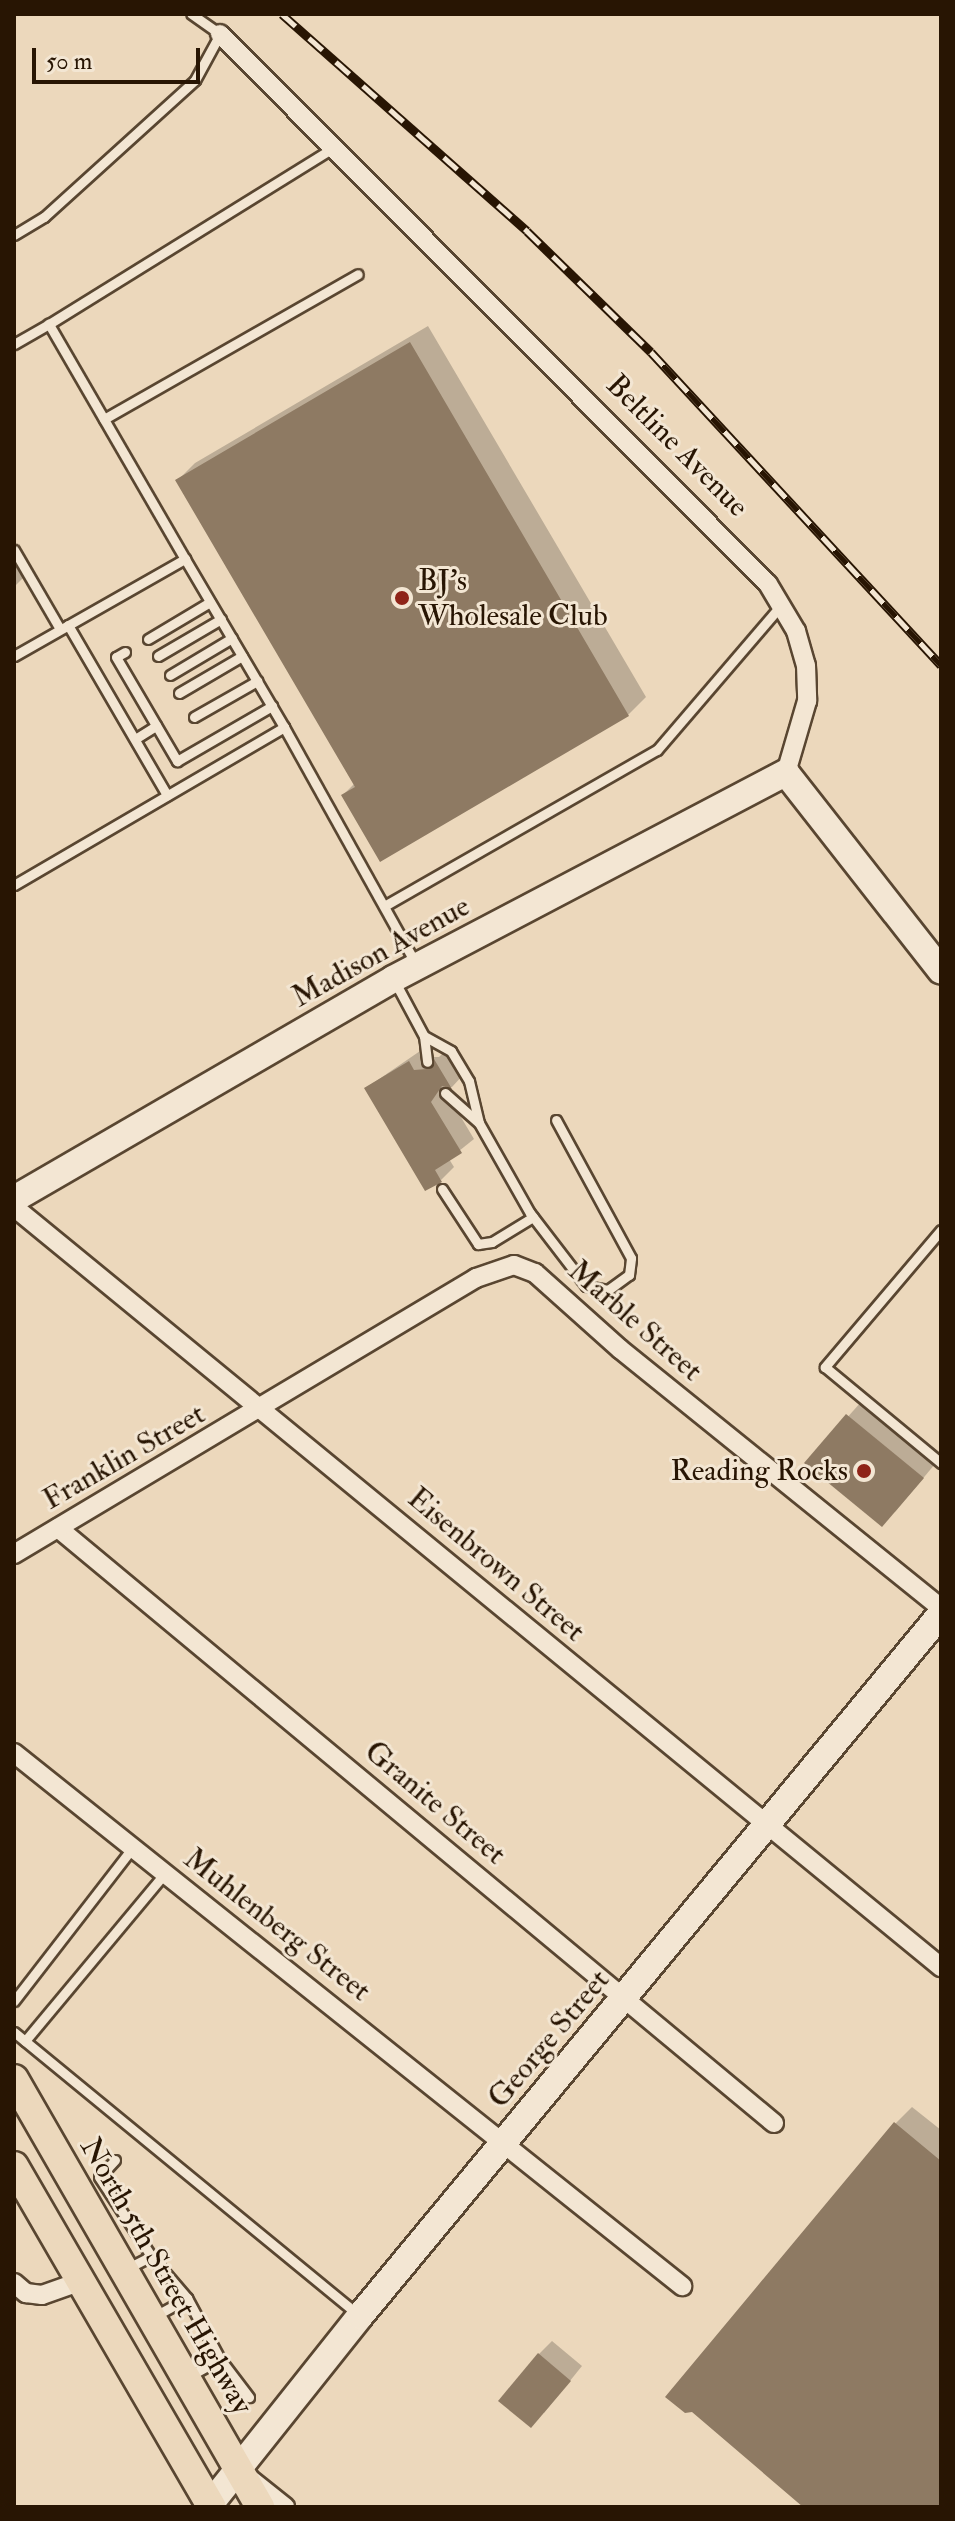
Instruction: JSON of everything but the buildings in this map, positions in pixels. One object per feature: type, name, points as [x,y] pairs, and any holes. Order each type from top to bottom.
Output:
[{"type":"main road","name":"North 5th Street Highway","points":[[14,2079],[100,2203],[124,2270],[260,2507]]},
{"type":"main road","points":[[14,2166],[210,2506]]},
{"type":"street","name":"Beltline Avenue","points":[[220,34],[336,146],[782,604],[802,648],[806,689],[786,773]]},
{"type":"street","name":"Madison Avenue","points":[[14,1199],[393,979],[786,773]]},
{"type":"street","points":[[786,773],[941,971]]},
{"type":"street","name":"Eisenbrown Street","points":[[14,1207],[263,1408],[941,1967]]},
{"type":"street","name":"Marble Street","points":[[263,1408],[476,1278],[514,1265],[535,1273],[620,1349],[941,1611]]},
{"type":"street","name":"Franklin Street","points":[[14,1554],[263,1408]]},
{"type":"street","name":"Granite Street","points":[[58,1528],[626,1996],[774,2123]]},
{"type":"street","name":"George Street","points":[[210,2506],[360,2316],[941,1611]]},
{"type":"street","name":"Muhlenberg Street","points":[[14,1753],[682,2286]]},
{"type":"street","points":[[14,2283],[26,2293],[42,2295],[82,2281]]},
{"type":"street","points":[[239,2471],[285,2507]]},
{"type":"lane","points":[[14,235],[44,217],[195,80],[220,34],[191,14]]},
{"type":"lane","points":[[14,344],[336,146]]},
{"type":"lane","points":[[104,419],[358,274]]},
{"type":"lane","points":[[49,324],[386,905],[417,967]]},
{"type":"lane","points":[[14,550],[135,739],[167,795]]},
{"type":"lane","points":[[14,656],[185,559]]},
{"type":"lane","points":[[148,639],[210,602]]},
{"type":"lane","points":[[386,905],[657,750],[782,604]]},
{"type":"lane","points":[[158,656],[221,619]]},
{"type":"lane","points":[[170,675],[232,638]]},
{"type":"lane","points":[[125,652],[116,657],[131,672],[177,761],[272,706]]},
{"type":"lane","points":[[179,693],[242,656]]},
{"type":"lane","points":[[194,717],[257,681]]},
{"type":"lane","points":[[14,885],[284,727]]},
{"type":"lane","points":[[135,739],[163,731]]},
{"type":"lane","points":[[393,979],[424,1036],[427,1062]]},
{"type":"lane","points":[[424,1036],[451,1051],[469,1081],[479,1123],[533,1217],[586,1286],[608,1290],[629,1275],[625,1243],[556,1120]]},
{"type":"lane","points":[[445,1093],[479,1123]]},
{"type":"lane","points":[[442,1189],[478,1244],[492,1242],[533,1217]]},
{"type":"lane","points":[[941,1230],[825,1367],[941,1463]]},
{"type":"lane","points":[[14,2001],[133,1847]]},
{"type":"lane","points":[[25,2041],[165,1873]]},
{"type":"lane","points":[[14,2032],[360,2316]]},
{"type":"lane","points":[[115,2160],[99,2177],[100,2203],[187,2298],[220,2359],[249,2397]]},
{"type":"lane","points":[[124,2270],[151,2256]]},
{"type":"lane","points":[[151,2318],[187,2298]]},
{"type":"lane","points":[[186,2378],[220,2359]]},
{"type":"railway","points":[[282,14],[527,231],[651,352],[941,665]]},
{"type":"place","name":"BJ's Wholesale Club","points":[[402,598]]},
{"type":"place","name":"Reading Rocks","points":[[864,1471]]}]
